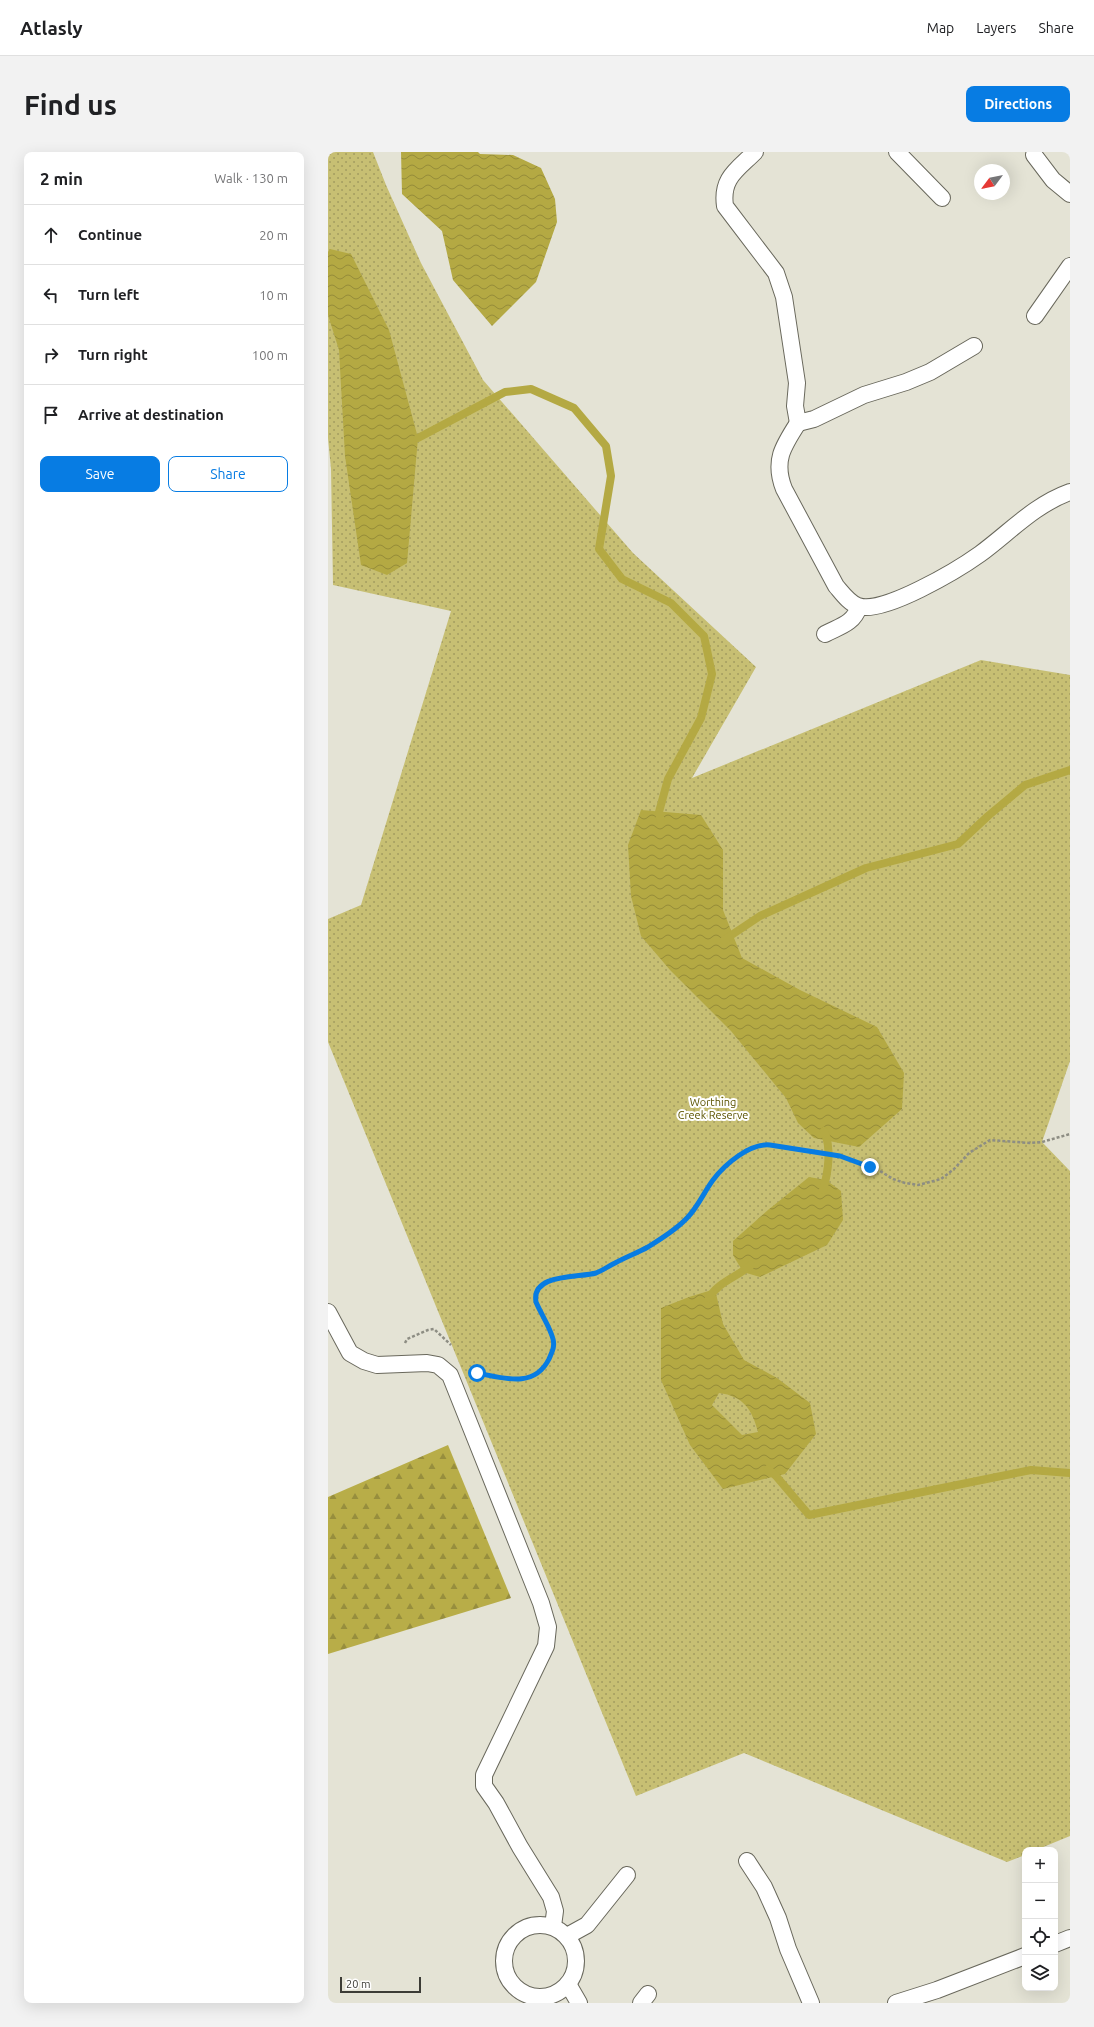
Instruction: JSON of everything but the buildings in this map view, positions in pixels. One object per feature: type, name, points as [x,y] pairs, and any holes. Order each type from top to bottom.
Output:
[{"type":"lane","points":[[755,152],[727,181],[723,193],[725,206],[776,273],[784,297],[797,383],[795,406],[798,423]]},
{"type":"lane","points":[[897,152],[942,198]]},
{"type":"lane","points":[[1034,155],[1053,180],[1070,194]]},
{"type":"lane","points":[[1035,316],[1070,266]]},
{"type":"lane","points":[[974,346],[930,372],[906,382],[864,395],[814,419],[798,423],[785,442],[779,460],[779,475],[784,489],[836,586],[848,600],[859,607],[873,606],[896,601],[924,587],[979,555],[1033,511],[1054,498],[1070,492]]},
{"type":"lane","points":[[825,634],[847,623],[856,616],[859,607]]},
{"type":"lane","points":[[328,1312],[350,1353],[364,1361],[377,1365],[427,1363],[438,1365],[450,1375],[541,1602],[548,1627],[546,1646],[484,1775],[484,1786],[496,1803],[520,1847],[551,1897],[555,1910],[553,1926]]},
{"type":"lane","points":[[748,1861],[764,1887],[778,1918],[788,1949],[811,2003]]},
{"type":"lane","points":[[567,1936],[587,1925],[627,1875]]},
{"type":"lane","points":[[538,1924],[553,1926],[567,1936],[575,1952],[576,1969],[568,1984],[555,1994],[540,1997],[525,1993],[512,1984],[505,1970],[505,1954],[511,1939],[522,1929],[538,1924]]},
{"type":"lane","points":[[1058,1943],[1070,1938]]},
{"type":"lane","points":[[896,2003],[937,1990],[1022,1957]]},
{"type":"lane","points":[[568,1984],[579,2003]]},
{"type":"path","points":[[471,1369],[477,1373],[510,1380],[531,1376],[540,1370],[547,1363],[554,1347],[553,1337],[536,1302],[535,1297],[537,1290],[544,1283],[554,1279],[586,1276],[598,1272],[662,1239],[689,1217],[714,1178],[746,1150],[762,1144],[817,1154],[840,1156],[880,1171],[893,1179],[918,1185],[941,1179],[954,1170],[969,1153],[990,1140],[1036,1142],[1070,1134]]},
{"type":"path","points":[[398,1364],[407,1338],[428,1330],[434,1329],[452,1347]]},
{"type":"green space","name":"Worthing Creek Reserve","points":[[328,152],[373,152],[421,263],[483,380],[633,553],[756,667],[692,778],[981,660],[1070,675],[1070,1061],[1042,1142],[1070,1171],[1070,1836],[1043,1847],[1022,1847],[1022,1856],[1007,1862],[744,1753],[636,1796],[328,1042],[328,919],[361,905],[451,611],[333,585],[331,469],[328,438]]},
{"type":"green space","points":[[448,1445],[511,1598],[328,1654],[328,1497]]},
{"type":"water","points":[[401,152],[478,152],[480,154],[513,155],[541,168],[555,199],[557,222],[536,282],[492,326],[453,280],[442,231],[402,194]]},
{"type":"water","points":[[330,249],[351,254],[389,330],[418,438],[407,563],[387,575],[361,565],[345,456],[339,350],[328,315],[328,252]]},
{"type":"water","points":[[641,810],[701,815],[723,850],[723,910],[742,958],[800,990],[877,1027],[904,1073],[902,1109],[859,1147],[814,1138],[798,1123],[786,1098],[731,1031],[670,970],[641,936],[631,896],[628,845]]},
{"type":"water","points":[[809,1177],[826,1180],[841,1191],[843,1220],[827,1245],[760,1277],[743,1272],[733,1255],[733,1241]]},
{"type":"water","points":[[715,1289],[723,1324],[744,1360],[777,1378],[810,1403],[816,1434],[785,1474],[723,1489],[690,1445],[661,1380],[661,1308]],"holes":[[[719,1393],[734,1397],[745,1405],[753,1417],[758,1432],[742,1435],[712,1405]]]},
{"type":"waterway","points":[[418,438],[505,392],[531,389],[574,408],[606,446],[611,476],[599,549],[622,579],[671,603],[704,636],[712,674],[701,718],[668,779],[659,812],[661,822]]},
{"type":"waterway","points":[[724,940],[760,916],[866,868],[958,844],[1025,785],[1070,770]]},
{"type":"waterway","points":[[823,1190],[828,1168],[829,1153],[824,1131]]},
{"type":"waterway","points":[[709,1298],[717,1288],[751,1265]]},
{"type":"waterway","points":[[768,1469],[776,1476],[809,1515],[1031,1470],[1070,1473]]},
{"type":"route","points":[[477,1373],[510,1380],[519,1380],[531,1376],[540,1370],[547,1363],[554,1347],[553,1337],[536,1302],[535,1297],[537,1290],[544,1283],[554,1279],[570,1276],[586,1276],[598,1272],[662,1239],[689,1217],[714,1178],[746,1150],[762,1144],[770,1145],[817,1154],[840,1156],[870,1167]]}]
